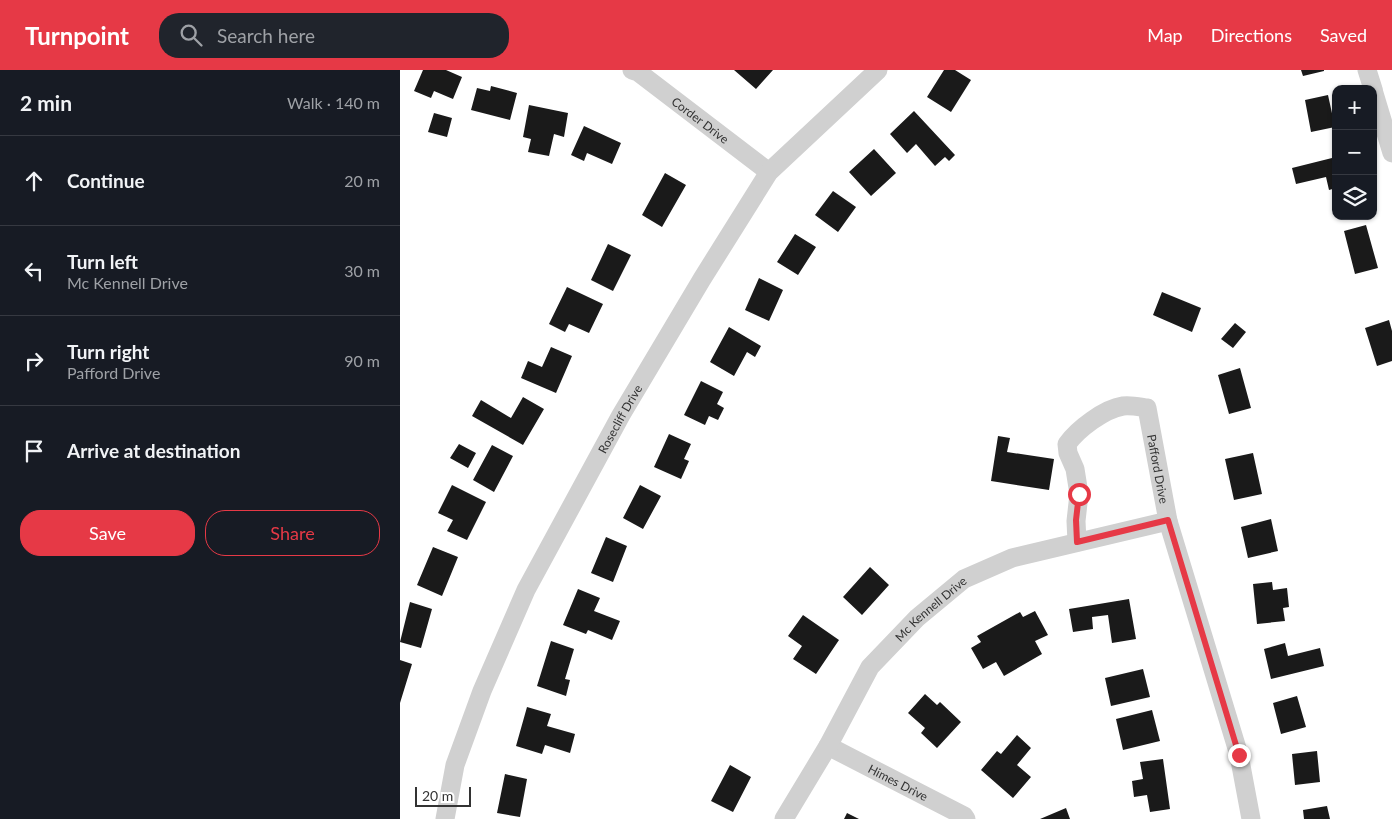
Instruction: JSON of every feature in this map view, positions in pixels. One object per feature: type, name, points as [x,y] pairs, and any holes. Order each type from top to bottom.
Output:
[{"type":"street","name":"Corder Drive","points":[[632,70],[638,72],[769,172]]},
{"type":"street","name":"Rosecliff Drive","points":[[445,819],[456,765],[482,690],[526,590],[621,416],[702,279],[769,172],[878,70]]},
{"type":"street","points":[[1367,70],[1372,85]]},
{"type":"street","points":[[1377,102],[1392,153]]},
{"type":"street","name":"Pafford Drive","points":[[1077,542],[1076,520],[1079,494],[1075,469],[1068,453],[1067,444],[1088,422],[1114,409],[1123,406],[1147,408],[1168,520],[1239,755],[1251,819]]},
{"type":"street","name":"Mc Kennell Drive","points":[[784,819],[828,746],[870,666],[917,618],[964,579],[1012,558],[1168,520]]},
{"type":"street","name":"Himes Drive","points":[[828,746],[964,816],[966,819]]},
{"type":"building","points":[[423,70],[446,70],[462,77],[453,99],[434,91],[431,98],[414,91]]},
{"type":"building","points":[[734,70],[773,70],[756,89]]},
{"type":"building","points":[[944,70],[955,70],[971,80],[951,112],[927,97]]},
{"type":"building","points":[[1301,70],[1324,70],[1324,71],[1303,76]]},
{"type":"building","points":[[491,86],[517,93],[510,120],[471,110],[477,88],[490,91]]},
{"type":"building","points":[[1328,95],[1332,113],[1332,128],[1311,132],[1305,100]]},
{"type":"building","points":[[529,105],[568,113],[564,137],[554,134],[549,156],[528,152],[531,139],[523,137]]},
{"type":"building","points":[[914,111],[955,155],[949,161],[945,157],[935,166],[916,144],[907,153],[890,134]]},
{"type":"building","points":[[434,113],[452,118],[447,137],[428,132]]},
{"type":"building","points":[[584,126],[621,143],[612,164],[587,153],[584,161],[571,155]]},
{"type":"building","points":[[874,149],[896,173],[871,196],[849,172]]},
{"type":"building","points":[[1332,158],[1332,189],[1329,190],[1326,177],[1296,184],[1292,168]]},
{"type":"building","points":[[665,173],[686,185],[662,227],[642,215]]},
{"type":"building","points":[[833,191],[856,207],[838,232],[815,215]]},
{"type":"building","points":[[1366,225],[1378,268],[1355,274],[1344,231]]},
{"type":"building","points":[[795,234],[816,247],[798,275],[777,262]]},
{"type":"building","points":[[608,244],[631,255],[613,291],[591,280]]},
{"type":"building","points":[[759,278],[783,290],[769,321],[745,310]]},
{"type":"building","points":[[567,287],[603,304],[589,333],[569,324],[565,332],[549,324]]},
{"type":"building","points":[[1162,292],[1201,308],[1192,332],[1153,315]]},
{"type":"building","points":[[1389,320],[1392,331],[1392,361],[1377,366],[1365,328]]},
{"type":"building","points":[[1235,323],[1246,332],[1233,348],[1221,339]]},
{"type":"building","points":[[729,327],[761,346],[755,357],[747,352],[734,376],[710,362]]},
{"type":"building","points":[[551,347],[572,356],[556,393],[521,378],[528,361],[542,367]]},
{"type":"building","points":[[1240,368],[1251,408],[1229,414],[1218,375]]},
{"type":"building","points":[[701,381],[723,392],[717,404],[724,408],[718,420],[709,416],[705,425],[684,415]]},
{"type":"building","points":[[523,397],[544,409],[523,445],[472,416],[481,400],[511,418]]},
{"type":"building","points":[[669,434],[691,444],[684,459],[689,461],[681,479],[654,467]]},
{"type":"building","points":[[998,436],[1010,438],[1007,452],[1054,459],[1049,490],[991,481]]},
{"type":"building","points":[[459,444],[476,453],[468,468],[450,458]]},
{"type":"building","points":[[492,445],[513,456],[494,492],[473,480]]},
{"type":"building","points":[[1253,453],[1262,494],[1234,500],[1225,459]]},
{"type":"building","points":[[452,485],[486,502],[467,540],[447,531],[453,520],[438,513]]},
{"type":"building","points":[[640,485],[661,496],[643,529],[623,518]]},
{"type":"building","points":[[1271,519],[1278,551],[1248,558],[1241,527]]},
{"type":"building","points":[[606,537],[627,546],[613,582],[591,573]]},
{"type":"building","points":[[433,547],[458,557],[442,596],[417,585]]},
{"type":"building","points":[[870,567],[889,585],[862,615],[843,597]]},
{"type":"building","points":[[1272,582],[1273,590],[1287,588],[1289,607],[1283,608],[1285,621],[1257,624],[1253,584]]},
{"type":"building","points":[[578,589],[600,598],[594,611],[620,621],[612,640],[588,630],[586,634],[563,625]]},
{"type":"building","points":[[1129,599],[1136,639],[1112,643],[1108,615],[1092,617],[1093,629],[1073,632],[1069,609]]},
{"type":"building","points":[[410,602],[432,609],[421,648],[400,642]]},
{"type":"building","points":[[1035,611],[1048,635],[1035,641],[1042,654],[1004,676],[996,662],[983,669],[971,648],[981,642],[977,636],[1020,612],[1023,617]]},
{"type":"building","points":[[803,615],[839,640],[816,674],[793,659],[802,646],[788,636]]},
{"type":"building","points":[[551,641],[574,649],[565,679],[570,680],[566,696],[537,686]]},
{"type":"building","points":[[1285,643],[1288,656],[1320,648],[1324,666],[1271,679],[1264,649]]},
{"type":"building","points":[[400,660],[412,664],[400,703]]},
{"type":"building","points":[[1143,669],[1150,697],[1111,706],[1105,678]]},
{"type":"building","points":[[925,694],[937,705],[940,702],[961,722],[937,748],[921,733],[925,728],[908,713]]},
{"type":"building","points":[[1297,696],[1306,727],[1281,734],[1273,703]]},
{"type":"building","points":[[527,707],[551,714],[547,726],[575,734],[570,753],[545,745],[542,754],[516,746]]},
{"type":"building","points":[[1152,710],[1160,741],[1123,750],[1116,719]]},
{"type":"building","points":[[1017,735],[1031,748],[1017,765],[1031,777],[1013,798],[981,770],[997,751],[1001,754]]},
{"type":"building","points":[[1317,751],[1320,782],[1295,785],[1292,754]]},
{"type":"building","points":[[1163,759],[1170,809],[1150,812],[1147,795],[1134,797],[1132,781],[1143,779],[1140,762]]},
{"type":"building","points":[[730,765],[751,777],[733,812],[711,801]]},
{"type":"building","points":[[505,774],[527,779],[520,817],[497,813]]},
{"type":"building","points":[[1327,806],[1330,819],[1304,819],[1303,810]]},
{"type":"building","points":[[1066,808],[1070,819],[1040,819]]},
{"type":"building","points":[[847,813],[859,819],[844,819]]},
{"type":"route","points":[[1079,494],[1076,520],[1077,542],[1168,520],[1239,755]]}]
